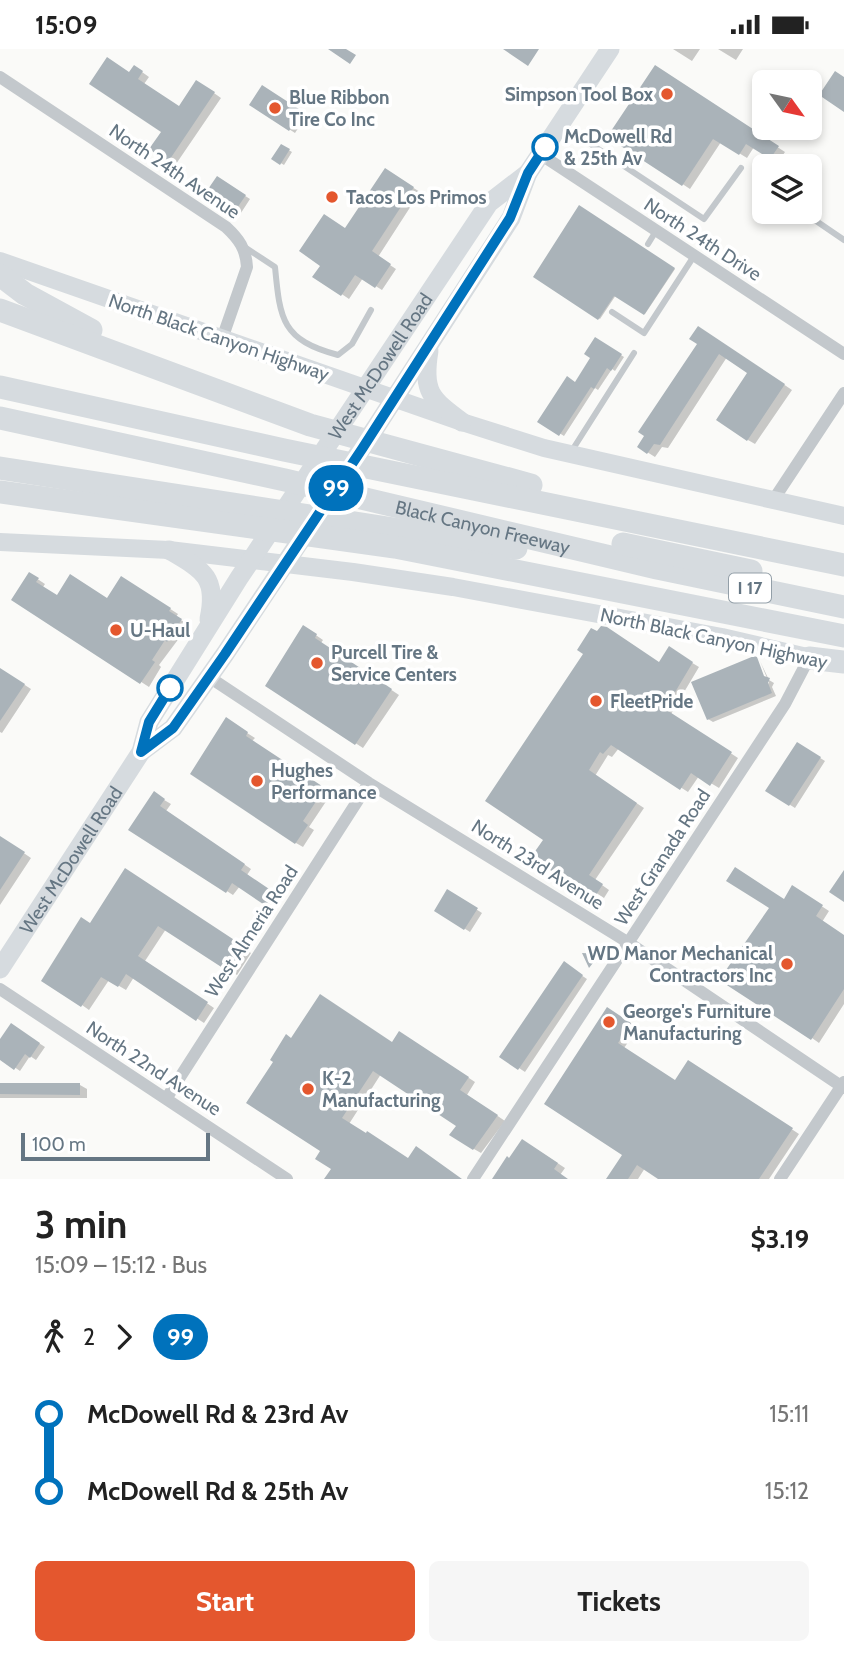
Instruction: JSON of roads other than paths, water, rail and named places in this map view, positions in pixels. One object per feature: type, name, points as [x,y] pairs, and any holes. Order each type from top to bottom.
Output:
[{"type":"highway","points":[[0,275],[25,294],[69,320],[171,372]]},
{"type":"highway","points":[[0,310],[310,425],[702,534]]},
{"type":"highway","name":"Black Canyon Freeway","points":[[0,387],[293,451],[844,565]]},
{"type":"highway","name":"Black Canyon Freeway","points":[[0,418],[282,479],[657,568],[844,607]]},
{"type":"highway","points":[[26,424],[39,418],[844,591]]},
{"type":"highway","points":[[0,468],[657,568]]},
{"type":"highway","points":[[0,492],[395,547],[844,636]]},
{"type":"highway","points":[[809,658],[844,664]]},
{"type":"main road","name":"West McDowell Road","points":[[141,752],[173,728],[285,565],[510,218],[528,173],[610,49]]},
{"type":"main road","name":"West McDowell Road","points":[[0,969],[141,752],[149,722],[250,561],[489,203],[528,173]]},
{"type":"main road","name":"North Black Canyon Highway","points":[[0,261],[463,422],[570,454],[844,516]]},
{"type":"main road","points":[[430,343],[426,375],[428,391],[436,401],[463,422]]},
{"type":"main road","name":"North Black Canyon Highway","points":[[0,542],[169,550],[353,572],[453,587],[722,637],[809,658]]},
{"type":"main road","points":[[169,550],[197,568],[211,586],[213,603],[206,631]]},
{"type":"street","name":"North 24th Avenue","points":[[0,77],[226,227],[242,244],[247,267],[222,339]]},
{"type":"street","name":"North 24th Drive","points":[[540,155],[844,354]]},
{"type":"street","points":[[774,499],[844,393]]},
{"type":"street","name":"West Granada Road","points":[[473,1179],[785,704],[809,658]]},
{"type":"street","name":"North 23rd Avenue","points":[[209,677],[369,783],[629,943],[843,1086]]},
{"type":"street","name":"West Almeria Road","points":[[166,1099],[369,783]]},
{"type":"street","name":"North 22nd Avenue","points":[[0,989],[287,1179]]},
{"type":"street","points":[[780,1179],[843,1086]]},
{"type":"lane","points":[[561,124],[704,219],[741,168]]},
{"type":"lane","points":[[821,224],[844,240]]},
{"type":"lane","points":[[648,244],[656,231]]},
{"type":"lane","points":[[242,244],[275,267],[279,307],[285,323],[294,335],[318,350],[338,355],[352,344],[371,310]]},
{"type":"lane","points":[[612,312],[643,333],[694,256]]},
{"type":"lane","points":[[570,454],[634,353]]},
{"type":"place","name":"Simpson Tool Box","points":[[667,94]]},
{"type":"place","name":"Blue Ribbon Tire Co Inc","points":[[275,108]]},
{"type":"place","name":"McDowell Rd & 25th Av","points":[[545,147]]},
{"type":"place","name":"Tacos Los Primos","points":[[332,197]]},
{"type":"place","name":"U-Haul","points":[[116,630]]},
{"type":"place","name":"Purcell Tire & Service Centers","points":[[317,663]]},
{"type":"place","name":"FleetPride","points":[[596,701]]},
{"type":"place","name":"Hughes Performance","points":[[257,781]]},
{"type":"place","name":"WD Manor Mechanical Contractors Inc","points":[[787,964]]},
{"type":"place","name":"George's Furniture Manufacturing","points":[[609,1022]]},
{"type":"place","name":"K-2 Manufacturing","points":[[308,1089]]}]
